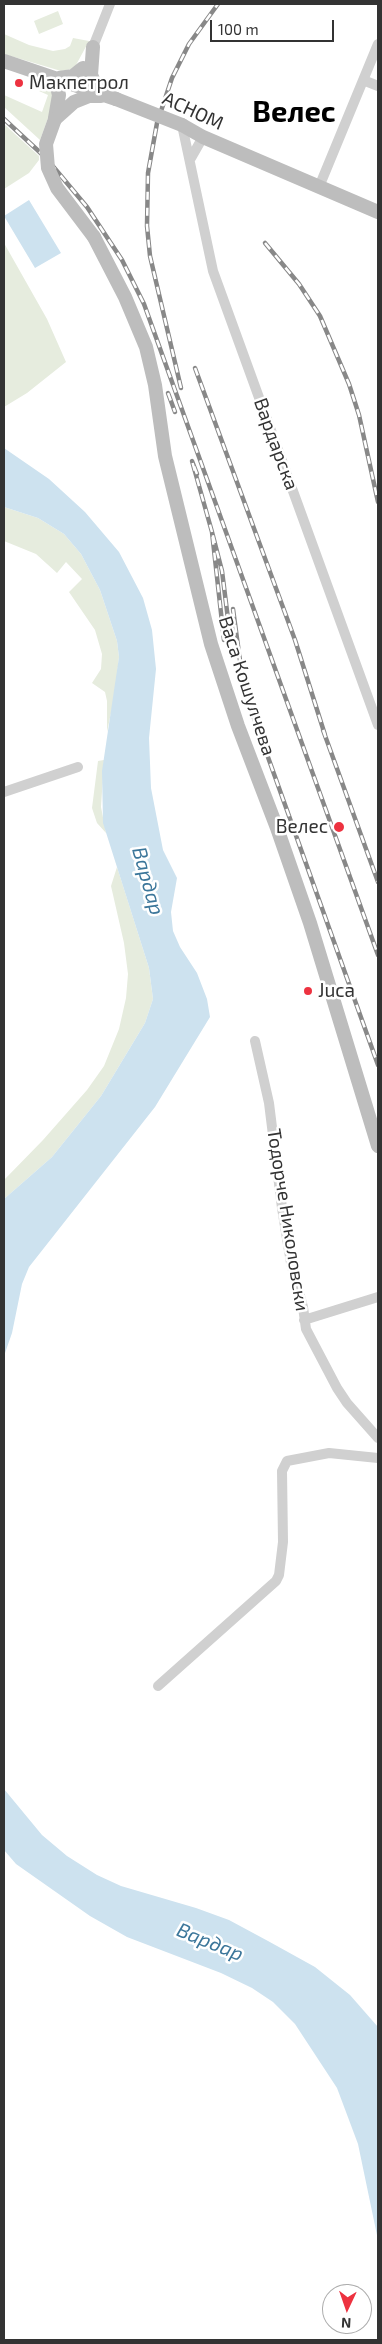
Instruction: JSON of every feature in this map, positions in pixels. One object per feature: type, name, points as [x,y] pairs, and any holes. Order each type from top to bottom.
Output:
[{"type":"main road","points":[[93,47],[90,68],[92,79],[98,88],[114,98]]},
{"type":"main road","name":"АСНОМ","points":[[4,62],[114,98],[182,125],[203,137],[378,212]]},
{"type":"main road","points":[[55,119],[59,95],[50,77],[71,77],[82,68]]},
{"type":"main road","points":[[55,119],[73,85]]},
{"type":"main road","points":[[55,119],[70,104],[82,98],[93,96],[114,98]]},
{"type":"main road","name":"Васа Кошулчева","points":[[55,119],[47,140],[48,168],[57,188],[94,237],[125,297],[146,347],[156,385],[165,456],[211,644],[238,726],[277,828],[310,923],[378,1146]]},
{"type":"street","points":[[73,85],[93,47],[110,4]]},
{"type":"street","points":[[319,187],[378,44]]},
{"type":"street","points":[[363,80],[378,86]]},
{"type":"street","name":"Вардарска","points":[[182,125],[191,158],[213,271],[378,725]]},
{"type":"street","points":[[191,158],[203,137]]},
{"type":"street","points":[[4,792],[78,767]]},
{"type":"street","name":"Тодорче Николовски","points":[[255,1041],[269,1103],[290,1254],[303,1307],[304,1320],[312,1341],[337,1388],[352,1409],[378,1438]]},
{"type":"street","points":[[304,1320],[378,1297]]},
{"type":"street","points":[[158,1686],[276,1581],[280,1570],[283,1542],[282,1471],[287,1461],[329,1453],[378,1458]]},
{"type":"shaded area","points":[[58,11],[63,24],[39,34],[34,21]]},
{"type":"shaded area","points":[[4,34],[29,45],[53,51],[70,46],[73,38],[89,41],[76,65],[71,69],[61,71],[4,54]]},
{"type":"shaded area","points":[[49,89],[53,91],[52,107],[40,140],[4,107],[4,95],[42,112],[48,95],[39,91]]},
{"type":"shaded area","points":[[4,124],[39,156],[39,160],[29,173],[4,189]]},
{"type":"shaded area","points":[[4,243],[47,319],[66,362],[27,393],[4,407]]},
{"type":"shaded area","points":[[4,507],[38,518],[64,534],[81,554],[100,590],[117,641],[119,657],[115,694],[107,732],[107,701],[105,692],[92,683],[101,669],[102,654],[95,630],[69,592],[82,579],[66,562],[57,573],[36,554],[4,541]]},
{"type":"shaded area","points":[[104,760],[101,807],[106,833],[97,823],[92,808],[98,761]]},
{"type":"shaded area","points":[[117,867],[149,968],[153,999],[145,1023],[101,1096],[52,1157],[4,1199],[4,1180],[43,1140],[87,1090],[104,1066],[119,1029],[126,998],[128,974],[124,943],[111,886]]},
{"type":"water","points":[[29,200],[61,253],[35,268],[4,216]]},
{"type":"water","name":"Вардар","points":[[4,448],[49,479],[85,512],[119,552],[143,598],[152,630],[156,669],[149,738],[151,788],[163,850],[177,878],[171,912],[173,931],[180,947],[197,973],[207,999],[210,1017],[155,1107],[29,1267],[22,1284],[12,1333],[4,1356],[4,1199],[52,1157],[101,1096],[145,1023],[153,999],[149,968],[103,823],[102,771],[119,657],[117,641],[100,590],[81,554],[64,534],[38,518],[4,507]]},
{"type":"water","name":"Вардар","points":[[4,1789],[42,1835],[67,1856],[97,1875],[121,1886],[196,1908],[229,1920],[268,1941],[315,1967],[350,1995],[378,2027],[378,2240],[358,2144],[337,2088],[295,2024],[273,2002],[252,1988],[221,1973],[127,1937],[90,1916],[16,1864],[4,1850]]},
{"type":"railway","points":[[181,388],[150,256],[147,226],[148,173],[157,123],[172,78],[189,44],[218,4]]},
{"type":"railway","points":[[4,119],[46,158],[87,207],[122,260],[144,304],[378,955]]},
{"type":"railway","points":[[265,243],[299,284],[320,316],[349,384],[359,415],[378,502]]},
{"type":"railway","points":[[195,368],[295,640],[325,735]]},
{"type":"railway","points":[[168,393],[175,412]]},
{"type":"railway","points":[[197,474],[192,461],[212,532]]},
{"type":"railway","points":[[224,640],[212,532],[222,571],[228,619]]},
{"type":"railway","points":[[233,609],[244,690],[378,1065]]},
{"type":"railway","points":[[323,730],[378,882]]},
{"type":"place","name":"Макпетрол","points":[[19,83]]},
{"type":"place","name":"Велес","points":[[339,827]]},
{"type":"place","name":"Juca","points":[[308,991]]},
{"type":"district","name":"Велес","points":[[294,112]]}]
